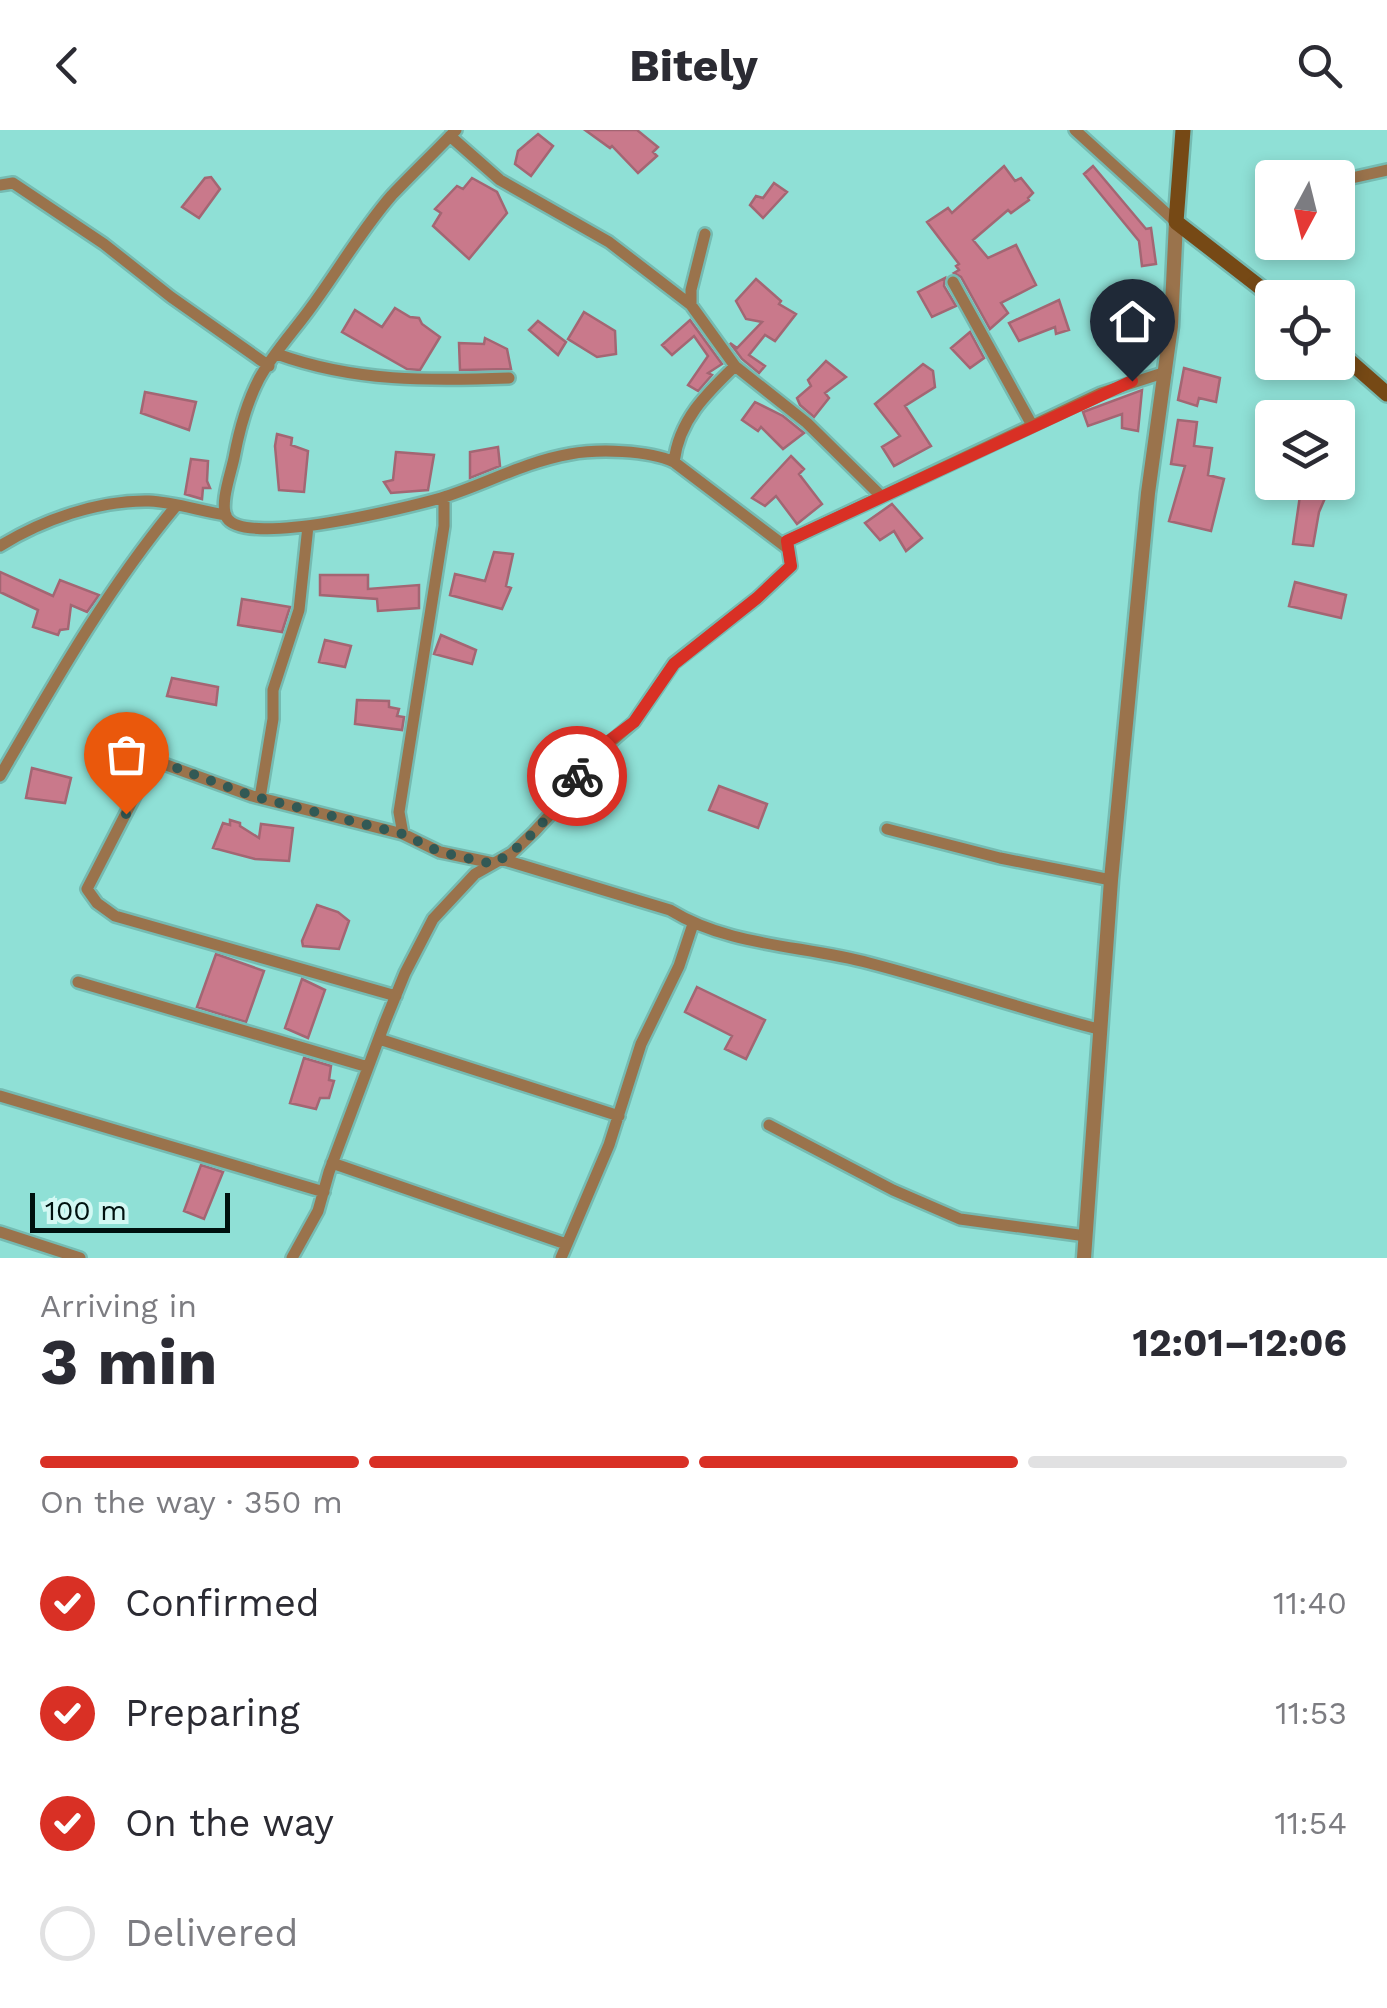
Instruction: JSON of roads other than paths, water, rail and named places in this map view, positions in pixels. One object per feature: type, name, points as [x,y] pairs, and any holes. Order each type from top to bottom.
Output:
[{"type":"main road","points":[[1183,130],[1176,222],[1255,283]]},
{"type":"main road","points":[[1355,366],[1387,394]]},
{"type":"street","points":[[1075,130],[1176,222],[1166,372],[1148,493],[1111,880],[1084,1258]]},
{"type":"street","points":[[226,516],[244,414],[268,366],[390,198],[453,133],[500,180],[609,242],[691,305],[735,366],[807,423],[881,496]]},
{"type":"street","points":[[1355,177],[1387,170]]},
{"type":"street","points":[[0,185],[13,183],[74,224],[268,366]]},
{"type":"street","points":[[691,305],[705,234]]},
{"type":"street","points":[[953,282],[1032,425]]},
{"type":"street","points":[[277,354],[312,365],[402,381],[509,378]]},
{"type":"street","points":[[674,462],[676,443],[689,416],[735,366]]},
{"type":"street","points":[[292,1258],[318,1212],[368,1067],[433,919],[474,874],[512,853],[560,804],[600,750],[634,722],[674,664],[791,566],[787,541],[1032,425],[1132,381],[1166,372]]},
{"type":"street","points":[[0,546],[50,520],[149,501],[226,516],[238,526],[308,526],[444,498],[500,475],[573,453],[644,453],[674,462],[786,547]]},
{"type":"street","points":[[403,834],[399,812],[434,597],[444,498]]},
{"type":"street","points":[[0,776],[59,672],[151,536],[176,506]]},
{"type":"street","points":[[260,798],[274,690],[299,610],[308,526]]},
{"type":"street","points":[[396,996],[115,916],[97,903],[86,889],[139,788],[150,758],[260,798],[403,834],[440,852],[497,862],[670,910],[694,924],[772,946],[865,962],[1098,1029]]},
{"type":"street","points":[[887,828],[1000,858],[1111,880]]},
{"type":"street","points":[[562,1258],[620,1116],[642,1044],[694,924]]},
{"type":"street","points":[[78,982],[368,1067]]},
{"type":"street","points":[[379,1040],[620,1116]]},
{"type":"street","points":[[0,1096],[324,1192]]},
{"type":"street","points":[[769,1125],[893,1190],[960,1219],[1086,1236]]},
{"type":"street","points":[[332,1164],[566,1244]]},
{"type":"street","points":[[0,1232],[80,1258]]}]
